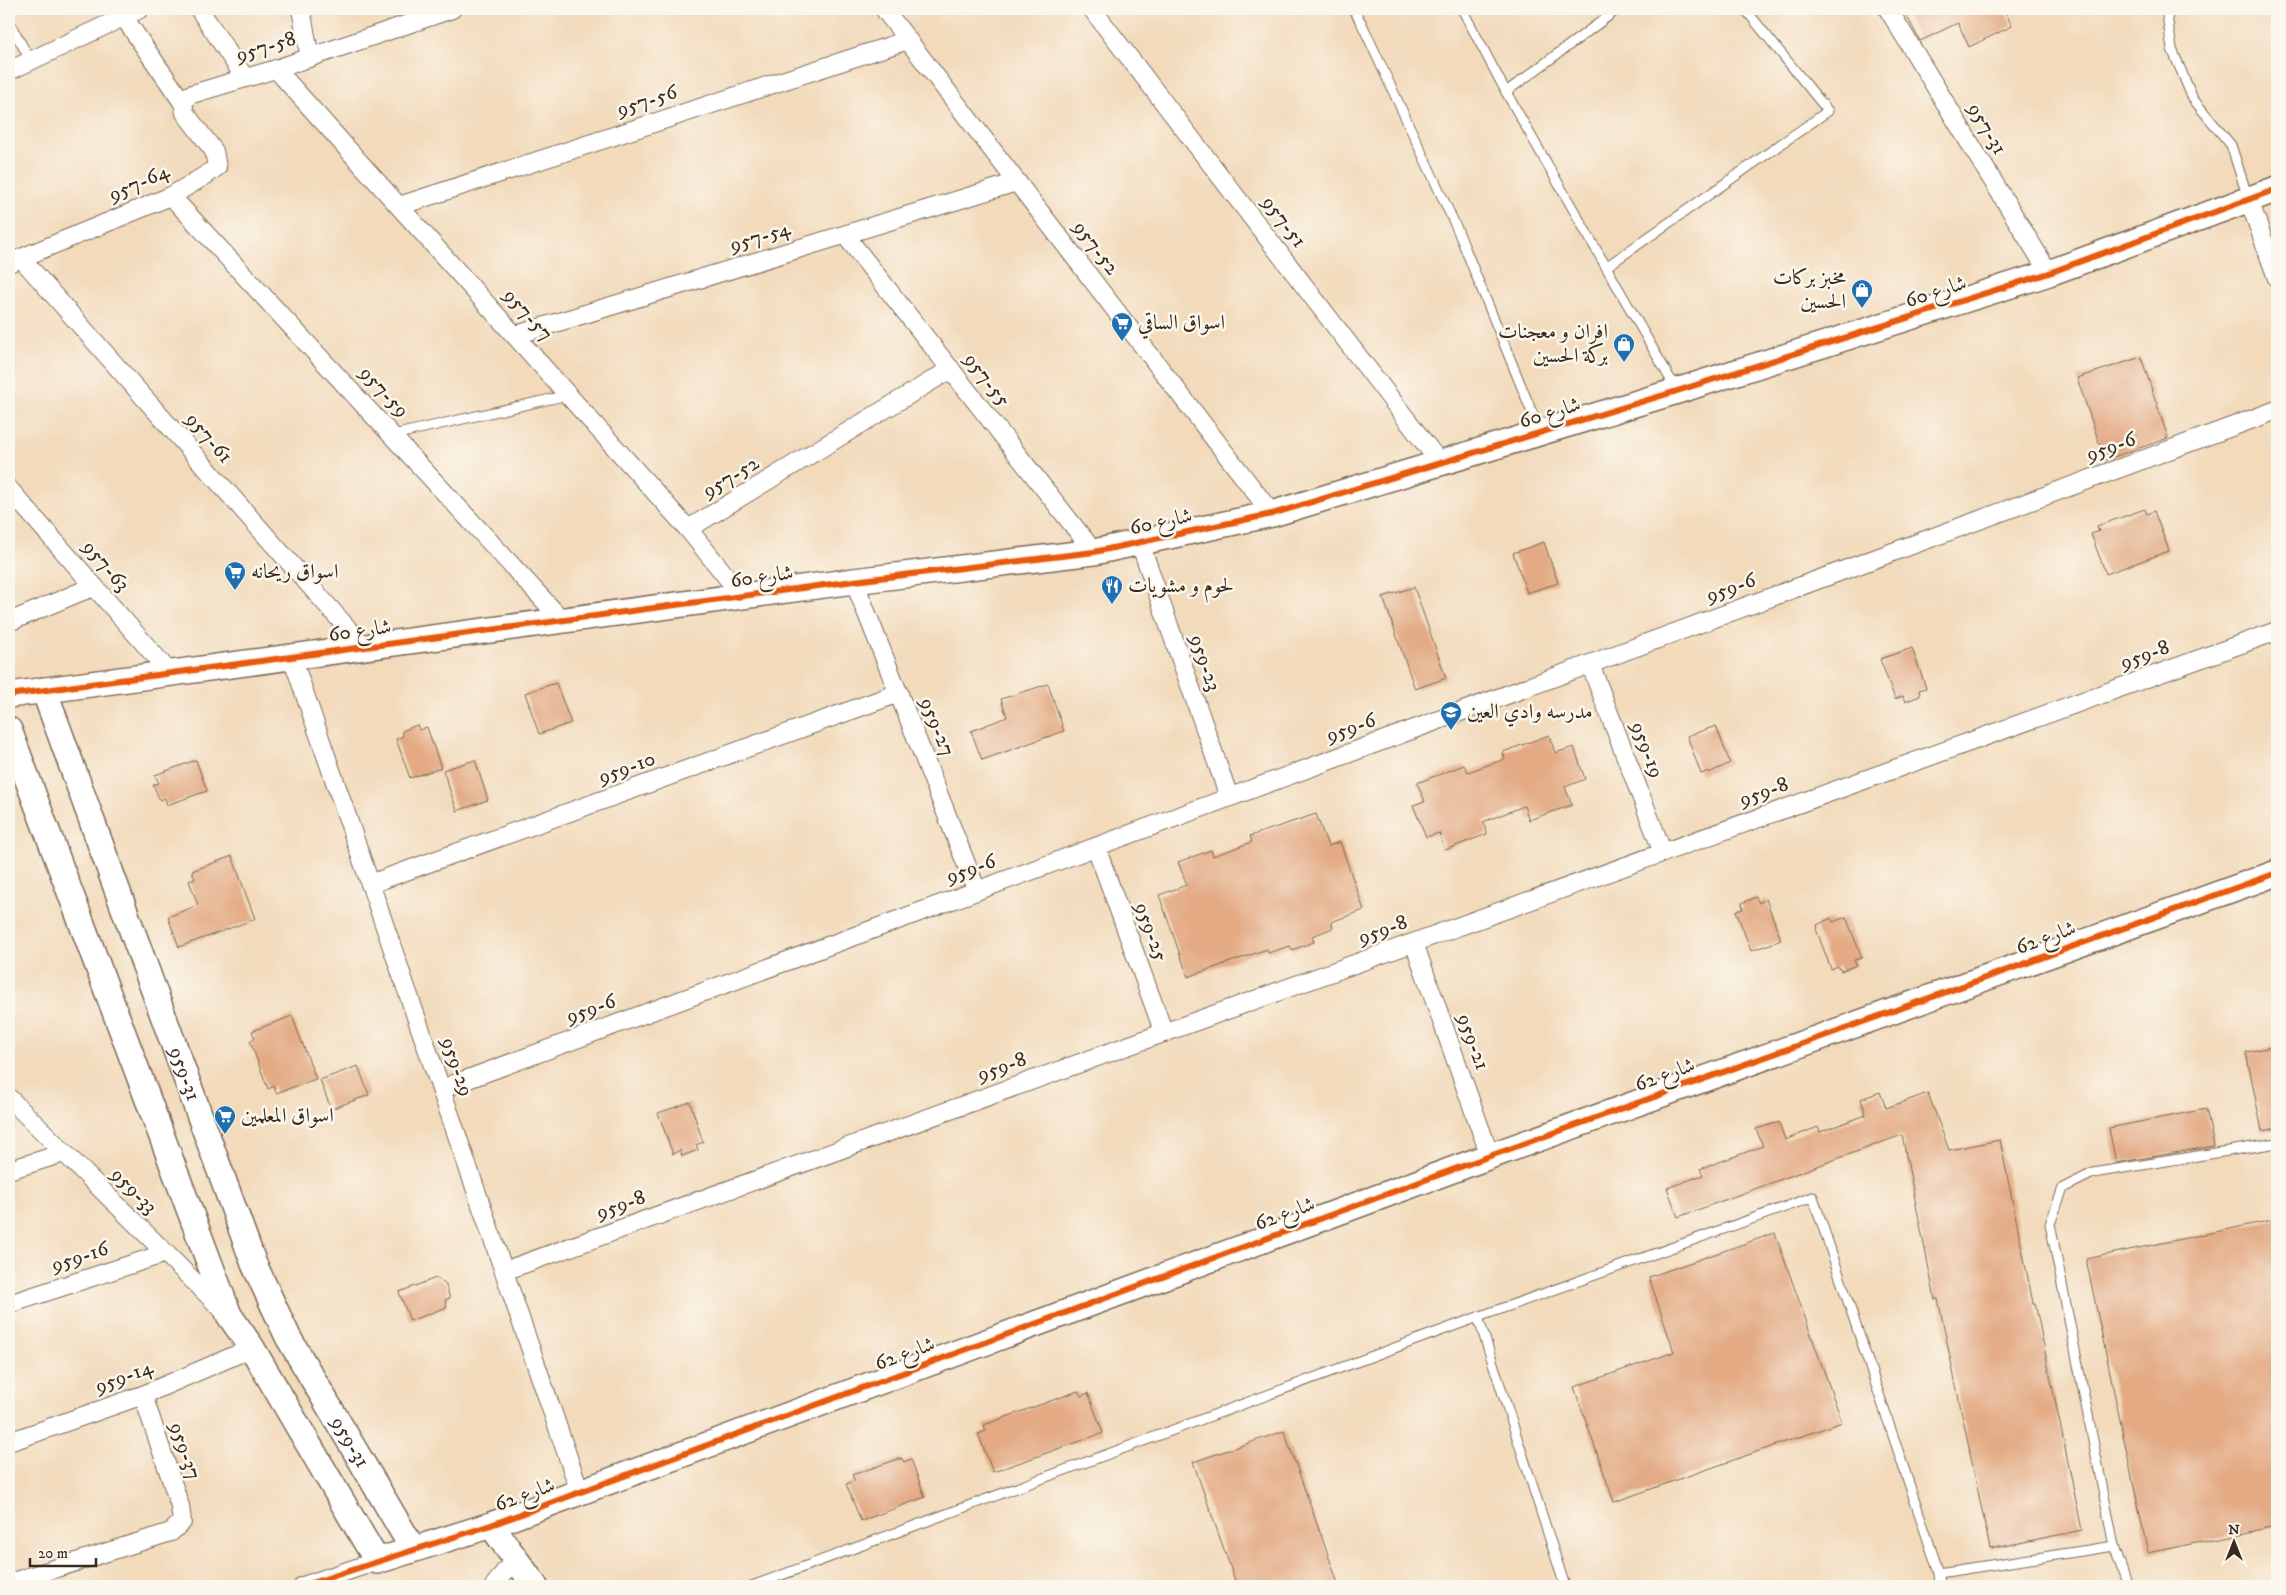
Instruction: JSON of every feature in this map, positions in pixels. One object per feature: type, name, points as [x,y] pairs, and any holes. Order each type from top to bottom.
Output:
[{"type":"street","points":[[9,72],[140,9]]},
{"type":"street","points":[[199,9],[245,78]]},
{"type":"street","points":[[301,9],[310,58]]},
{"type":"street","name":"957-58","points":[[183,103],[189,95],[310,58],[452,9]]},
{"type":"street","name":"957-52","points":[[884,9],[1272,514]]},
{"type":"street","name":"957-51","points":[[1092,9],[1440,463]]},
{"type":"street","name":"957-31","points":[[1888,9],[2049,273]]},
{"type":"street","points":[[123,16],[183,103]]},
{"type":"street","name":"957-56","points":[[399,206],[908,40]]},
{"type":"street","name":"957-57","points":[[276,69],[688,529],[742,596]]},
{"type":"street","name":"957-64","points":[[15,261],[171,196],[206,175],[216,166],[214,151],[185,113],[183,103]]},
{"type":"street","name":"957-54","points":[[516,335],[1017,182]]},
{"type":"street","name":"شارع 60","points":[[9,695],[854,581],[1094,552],[1272,514],[1677,391],[2049,273],[2277,189]]},
{"type":"street","name":"957-59","points":[[171,196],[562,620]]},
{"type":"street","points":[[2249,200],[2277,278]]},
{"type":"street","name":"957-55","points":[[845,235],[1094,552]]},
{"type":"street","name":"957-61","points":[[15,261],[364,647]]},
{"type":"street","name":"957-52","points":[[688,529],[951,370]]},
{"type":"street","name":"959-6","points":[[441,1089],[2277,410]]},
{"type":"street","name":"957-63","points":[[9,489],[170,673]]},
{"type":"street","name":"959-23","points":[[1140,543],[1229,797]]},
{"type":"street","name":"959-27","points":[[854,581],[977,890]]},
{"type":"street","points":[[9,622],[95,587]]},
{"type":"street","name":"959-8","points":[[504,1271],[2277,631]]},
{"type":"street","name":"959-29","points":[[292,657],[580,1492]]},
{"type":"street","name":"959-19","points":[[1590,664],[1663,853]]},
{"type":"street","name":"959-31","points":[[44,690],[254,1264],[288,1337],[413,1549]]},
{"type":"street","name":"959-10","points":[[370,884],[899,693]]},
{"type":"street","name":"959-31","points":[[9,730],[229,1315],[252,1348],[377,1561]]},
{"type":"street","name":"959-25","points":[[1096,846],[1164,1033]]},
{"type":"street","name":"شارع 62","points":[[304,1586],[491,1525],[1490,1156],[2277,872]]},
{"type":"street","name":"959-21","points":[[1414,943],[1490,1156]]},
{"type":"street","name":"959-33","points":[[9,1098],[229,1315]]},
{"type":"street","points":[[9,1170],[64,1152]]},
{"type":"street","name":"959-16","points":[[9,1304],[166,1254]]},
{"type":"street","name":"959-14","points":[[9,1442],[142,1396],[252,1348]]},
{"type":"street","name":"959-37","points":[[9,1582],[171,1532],[182,1522],[180,1506],[142,1396]]},
{"type":"street","points":[[491,1525],[535,1586]]},
{"type":"street","points":[[494,1586],[515,1558]]},
{"type":"lane","points":[[1353,9],[1361,22],[1458,232],[1540,432]]},
{"type":"lane","points":[[1462,9],[1506,92],[1677,391]]},
{"type":"lane","points":[[1506,92],[1618,9]]},
{"type":"lane","points":[[1606,267],[1828,112],[1744,9]]},
{"type":"lane","points":[[2166,9],[2172,49],[2193,99],[2231,145],[2249,200]]},
{"type":"lane","points":[[9,22],[31,61]]},
{"type":"lane","points":[[393,435],[569,395]]},
{"type":"lane","points":[[2128,1586],[2114,1546],[2050,1224],[2062,1188],[2093,1173],[2277,1143]]},
{"type":"lane","points":[[752,1586],[1478,1317],[1813,1197],[1939,1574],[1940,1586]]},
{"type":"lane","points":[[1478,1317],[1565,1586]]},
{"type":"lane","points":[[1939,1574],[2114,1546]]},
{"type":"building","points":[[1903,9],[2004,9],[2012,26],[1969,47],[1958,23],[1920,41]]},
{"type":"building","points":[[2141,357],[2168,438],[2105,460],[2077,378]]},
{"type":"building","points":[[2145,509],[2147,514],[2154,511],[2169,551],[2106,574],[2091,534],[2099,531],[2097,526]]},
{"type":"building","points":[[1544,542],[1558,583],[1527,593],[1513,553]]},
{"type":"building","points":[[1414,587],[1446,678],[1415,689],[1383,597]]},
{"type":"building","points":[[1912,648],[1926,688],[1919,690],[1920,696],[1905,702],[1903,696],[1895,699],[1880,659]]},
{"type":"building","points":[[556,683],[571,723],[539,734],[525,693]]},
{"type":"building","points":[[1048,684],[1064,731],[982,760],[971,731],[1007,717],[1001,699]]},
{"type":"building","points":[[417,725],[419,730],[427,727],[441,768],[410,778],[396,739],[403,736],[402,731]]},
{"type":"building","points":[[1716,726],[1730,763],[1709,773],[1709,771],[1701,774],[1687,736]]},
{"type":"building","points":[[1549,735],[1555,753],[1574,747],[1585,779],[1565,787],[1572,805],[1529,820],[1524,806],[1483,822],[1487,834],[1445,850],[1439,833],[1426,837],[1413,805],[1425,801],[1417,783],[1464,765],[1468,772],[1505,759],[1503,752]]},
{"type":"building","points":[[196,760],[207,791],[167,805],[165,798],[160,800],[153,785],[159,783],[155,775]]},
{"type":"building","points":[[475,760],[488,800],[457,811],[443,770]]},
{"type":"building","points":[[1316,814],[1328,846],[1340,842],[1364,910],[1331,922],[1333,928],[1312,936],[1314,942],[1292,950],[1290,946],[1268,953],[1267,949],[1188,977],[1159,895],[1187,885],[1178,862],[1211,850],[1213,856],[1252,842],[1250,836]]},
{"type":"building","points":[[232,856],[255,919],[179,947],[168,917],[198,905],[189,881],[195,879],[192,871]]},
{"type":"building","points":[[1756,897],[1759,903],[1766,899],[1781,940],[1751,951],[1736,911],[1743,909],[1742,903]]},
{"type":"building","points":[[1846,917],[1862,958],[1854,960],[1857,965],[1841,971],[1838,966],[1831,969],[1816,929],[1818,928],[1817,925],[1831,918],[1833,922]]},
{"type":"building","points":[[292,1016],[316,1079],[276,1093],[274,1086],[268,1089],[250,1041],[255,1038],[252,1031]]},
{"type":"building","points":[[2277,1046],[2277,1128],[2262,1131],[2246,1052]]},
{"type":"building","points":[[358,1066],[369,1095],[331,1109],[320,1080]]},
{"type":"building","points":[[1880,1092],[1886,1108],[1928,1093],[1949,1150],[2000,1140],[2082,1530],[1990,1549],[1938,1299],[1935,1299],[1902,1135],[1678,1217],[1667,1188],[1703,1175],[1700,1169],[1763,1146],[1756,1129],[1779,1122],[1785,1140],[1818,1127],[1820,1132],[1866,1115],[1861,1099]]},
{"type":"building","points":[[690,1102],[703,1142],[696,1145],[698,1150],[682,1156],[680,1150],[673,1154],[658,1113]]},
{"type":"building","points":[[2206,1109],[2214,1146],[2116,1163],[2109,1128]]},
{"type":"building","points":[[2277,1219],[2277,1526],[2148,1553],[2086,1259]]},
{"type":"building","points":[[1775,1233],[1842,1422],[1614,1502],[1574,1387],[1674,1352],[1649,1277]]},
{"type":"building","points":[[436,1278],[445,1283],[450,1298],[445,1300],[447,1307],[410,1321],[399,1292]]},
{"type":"building","points":[[1078,1391],[1081,1396],[1088,1393],[1103,1433],[993,1472],[978,1434],[986,1431],[984,1425]]},
{"type":"building","points":[[1284,1431],[1339,1586],[1237,1586],[1193,1462]]},
{"type":"building","points":[[901,1458],[904,1462],[911,1459],[925,1497],[861,1521],[846,1484],[855,1481],[852,1475]]},
{"type":"cycle path","points":[[9,695],[854,581],[1094,552],[1272,514],[1677,391],[2049,273],[2277,189]]},
{"type":"cycle path","points":[[303,1586],[491,1525],[1490,1156],[2277,873]]},
{"type":"place","name":"مخبز بركات الحسين","points":[[1862,309]]},
{"type":"place","name":"اسواق الساقي","points":[[1122,342]]},
{"type":"place","name":"افران و معجنات بركة الحسين","points":[[1624,363]]},
{"type":"place","name":"اسواق ريحانه","points":[[235,591]]},
{"type":"place","name":"لحوم و مشويات","points":[[1112,605]]},
{"type":"place","name":"مدرسه وادي العين","points":[[1451,731]]},
{"type":"place","name":"اسواق المعلمين","points":[[225,1135]]}]
